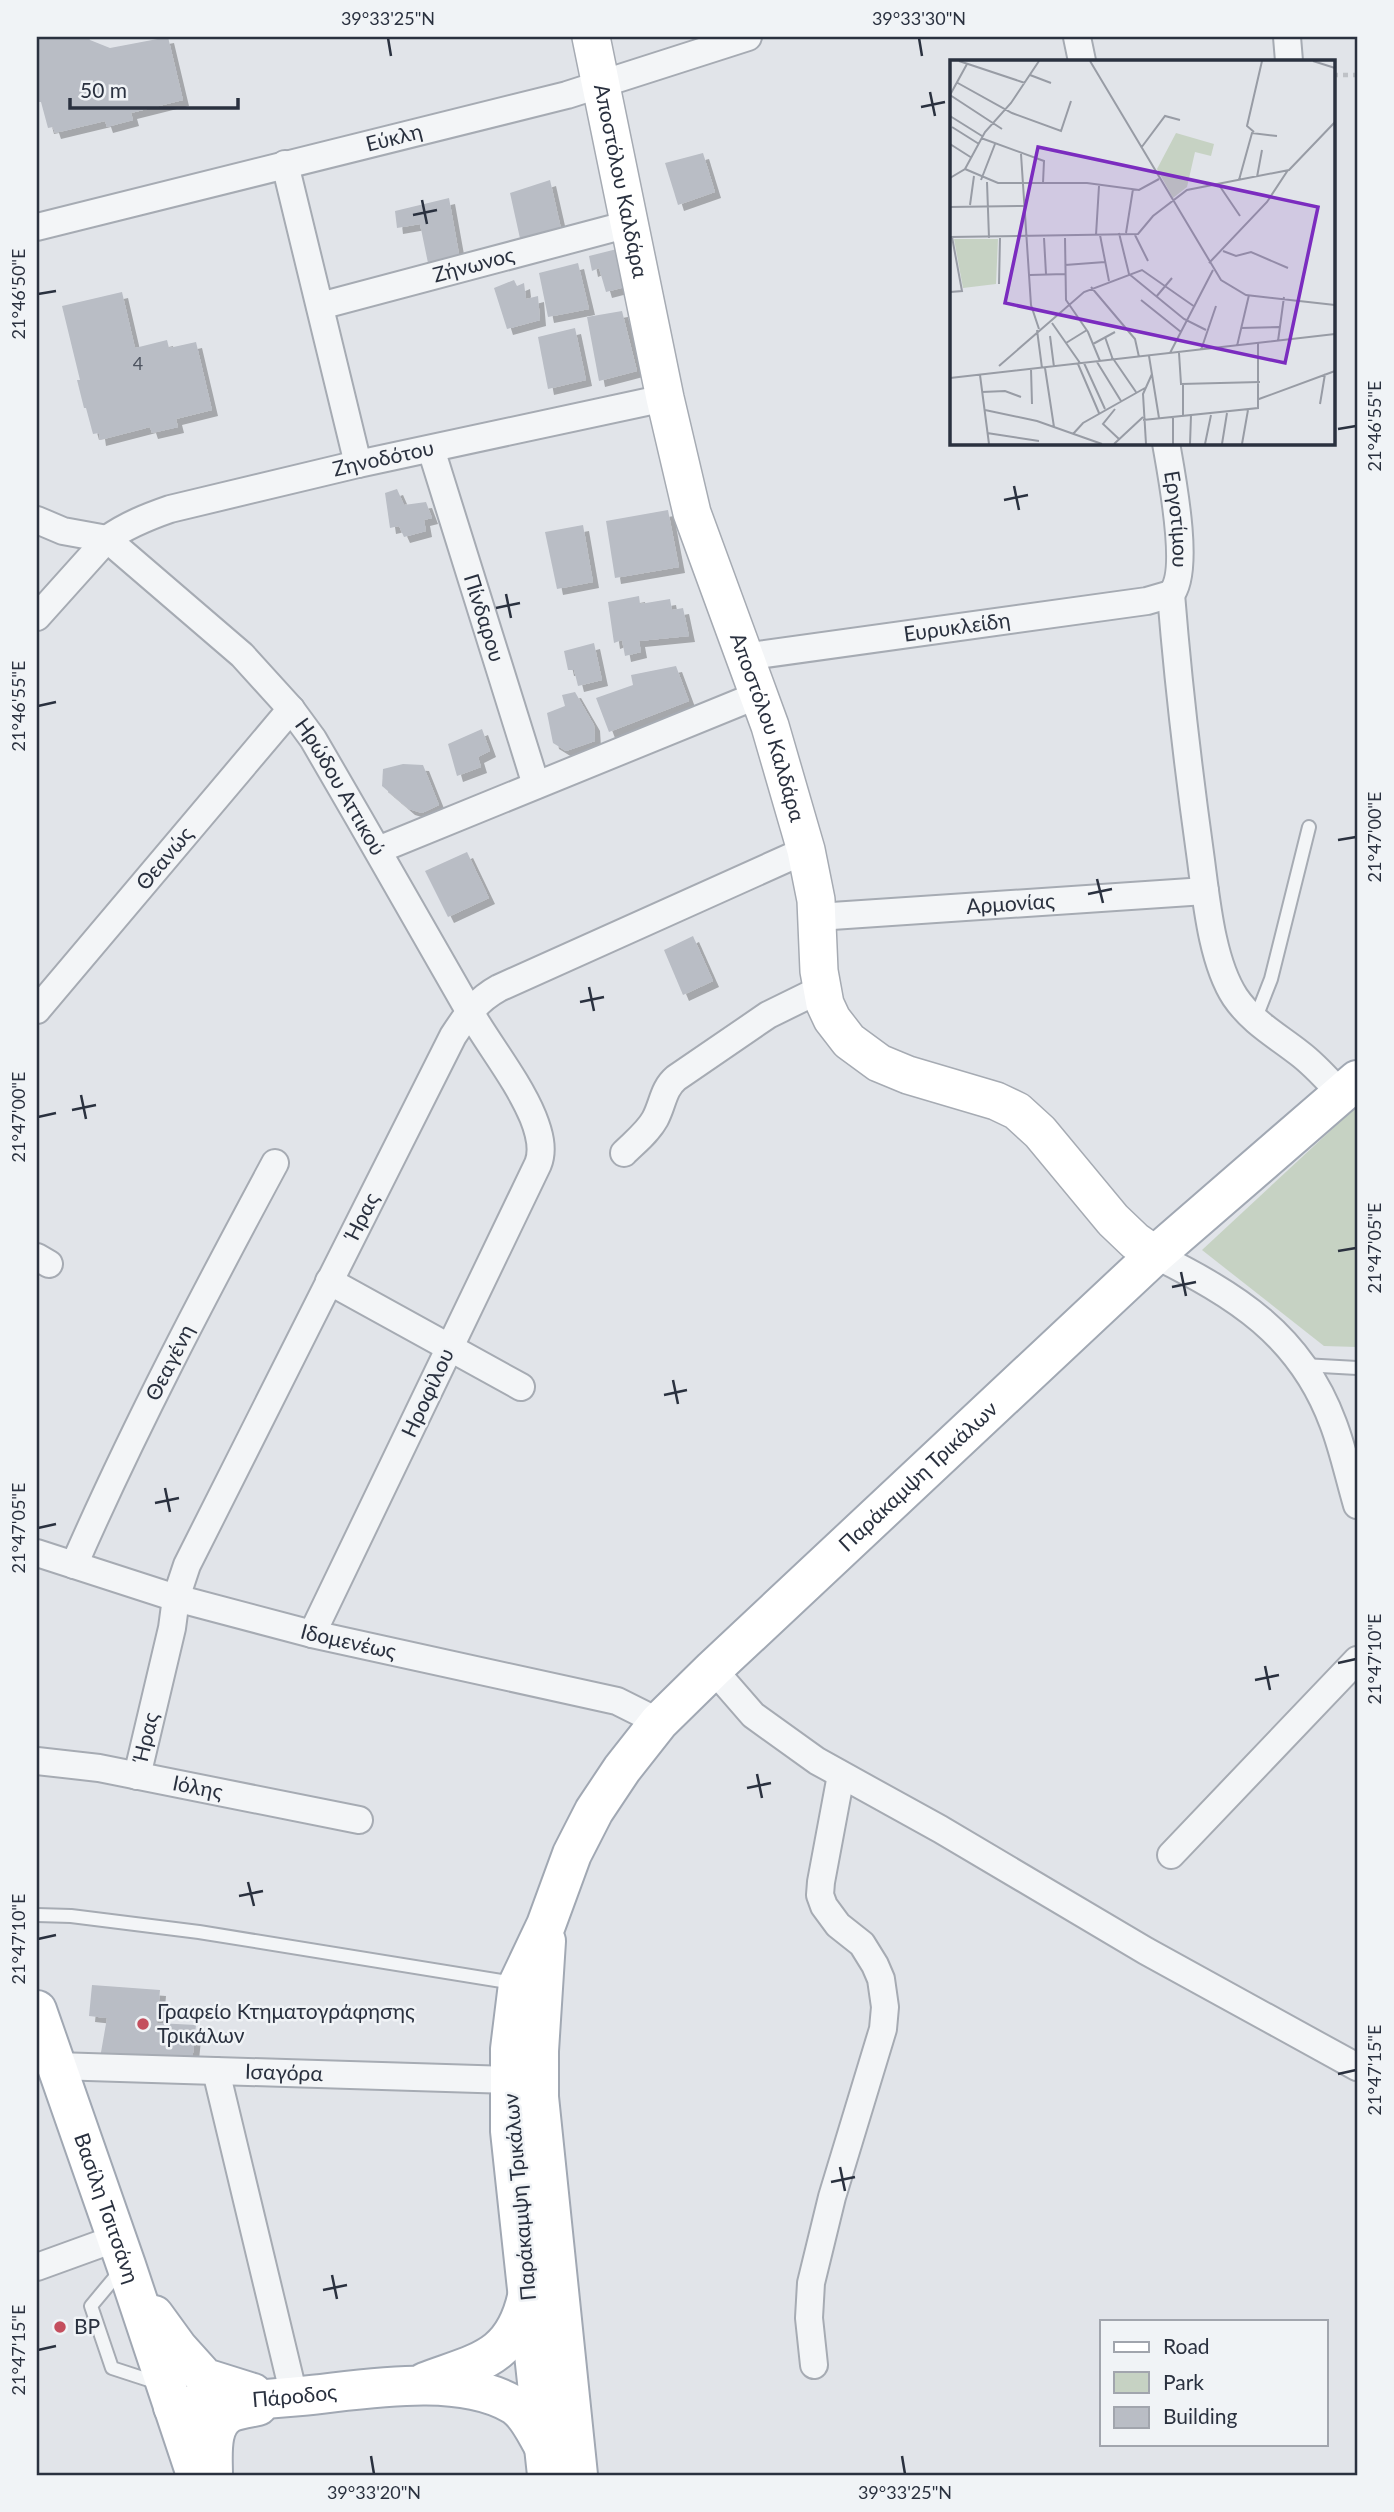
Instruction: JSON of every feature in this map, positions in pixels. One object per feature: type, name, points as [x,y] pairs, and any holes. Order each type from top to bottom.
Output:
[{"type":"main road","name":"Παράκαμψη Τρικάλων","points":[[578,2475],[552,2371],[527,2295],[510,2131],[510,2049],[518,1983],[547,1925],[572,1854],[594,1811],[622,1769],[659,1722],[713,1668],[1155,1255],[1349,1087]]},
{"type":"main road","name":"Παράκαμψη Τρικάλων","points":[[545,2461],[552,2371],[538,2051],[547,1925]]},
{"type":"main road","name":"Βασίλη Τσιτσάνη","points":[[37,2010],[196,2475]]},
{"type":"main road","points":[[121,2251],[155,2317],[177,2348],[205,2378],[246,2393],[294,2396]]},
{"type":"main road","points":[[467,2378],[509,2341],[522,2319],[527,2295]]},
{"type":"main road","points":[[467,2378],[552,2371]]},
{"type":"main road","points":[[467,2378],[516,2406],[530,2424],[545,2461]]},
{"type":"main road","name":"Πάροδος","points":[[169,2396],[294,2396],[467,2378]]},
{"type":"main road","points":[[213,2475],[212,2447],[217,2427],[229,2414],[294,2396]]},
{"type":"street","name":"Αποστόλου Καλδάρα","points":[[590,37],[665,398],[692,513],[792,795],[806,850],[816,900],[821,989],[825,1004],[840,1030],[867,1056],[888,1068],[996,1101],[1017,1111],[1040,1132],[1113,1220],[1155,1255]]},
{"type":"street","name":"Εύκλη","points":[[37,227],[567,95],[748,37]]},
{"type":"street","points":[[1077,37],[1082,60]]},
{"type":"street","points":[[1287,37],[1289,60]]},
{"type":"street","points":[[285,164],[358,464]]},
{"type":"street","name":"Ζήνωνος","points":[[320,306],[629,224]]},
{"type":"street","name":"Ζηνοδότου","points":[[37,617],[107,539],[134,522],[170,509],[358,464],[665,398]]},
{"type":"street","name":"Εργοτίμου","points":[[1166,444],[1179,537],[1178,582],[1171,594],[1181,714],[1205,891],[1216,946],[1236,999],[1255,1020],[1314,1066],[1349,1087]]},
{"type":"street","name":"Πίνδαρου","points":[[431,449],[536,785]]},
{"type":"street","points":[[37,520],[63,531],[107,539]]},
{"type":"street","name":"Ηρώδου Αττικού","points":[[107,539],[242,655],[291,709],[313,739],[531,1113],[541,1151]]},
{"type":"street","name":"Ευρυκλείδη","points":[[744,657],[1147,601],[1171,594]]},
{"type":"street","points":[[378,850],[758,695]]},
{"type":"street","name":"Θεανώς","points":[[37,1010],[291,709]]},
{"type":"street","name":"Ήρας","points":[[137,1776],[170,1637],[176,1598],[198,1540],[453,1036],[470,1011],[482,998],[499,988],[806,850]]},
{"type":"street","name":"Αρμονίας","points":[[817,917],[1205,891]]},
{"type":"street","points":[[624,1153],[651,1126],[665,1092],[676,1078],[768,1015],[821,989]]},
{"type":"street","name":"Ηροφίλου","points":[[312,1634],[538,1164],[541,1151]]},
{"type":"street","name":"Θεαγένη","points":[[74,1565],[108,1486],[275,1163]]},
{"type":"street","points":[[1155,1255],[1218,1287],[1252,1311],[1289,1346],[1303,1365],[1333,1423],[1357,1505]]},
{"type":"street","points":[[329,1281],[521,1387]]},
{"type":"street","name":"Ιδομενέως","points":[[37,1553],[176,1598],[312,1634],[587,1694],[632,1707],[659,1722]]},
{"type":"street","points":[[1171,1855],[1357,1660]]},
{"type":"street","points":[[713,1668],[753,1715],[797,1748],[1146,1951],[1357,2067]]},
{"type":"street","name":"Ιόλης","points":[[37,1761],[73,1764],[359,1820]]},
{"type":"street","points":[[814,2365],[809,2304],[816,2262],[832,2197],[880,2041],[885,2016],[881,1979],[870,1955],[859,1941],[833,1919],[820,1895],[841,1775]]},
{"type":"street","name":"Ισαγόρα","points":[[56,2066],[510,2080]]},
{"type":"street","points":[[216,2071],[294,2396]]},
{"type":"street","points":[[37,2267],[121,2251]]},
{"type":"lane","points":[[1255,1020],[1271,979],[1310,827]]},
{"type":"lane","points":[[1303,1365],[1357,1368]]},
{"type":"lane","points":[[37,1915],[71,1916],[199,1932],[518,1983]]},
{"type":"path","points":[[1334,75],[1357,75]]},
{"type":"green space","points":[[1357,1106],[1357,1347],[1324,1346],[1202,1250]]},
{"type":"building","points":[[37,37],[89,37],[90,40],[110,48],[168,37],[183,100],[131,113],[133,120],[107,127],[105,121],[55,133],[53,127],[48,128],[41,102],[38,102]]},
{"type":"building","points":[[703,153],[715,192],[678,205],[665,163]]},
{"type":"building","points":[[550,180],[562,233],[521,243],[510,193]]},
{"type":"building","points":[[449,198],[459,254],[428,263],[420,224],[397,228],[395,211]]},
{"type":"building","points":[[625,247],[629,286],[606,292],[599,268],[592,271],[589,256]]},
{"type":"building","points":[[578,263],[589,309],[548,317],[539,273]]},
{"type":"building","points":[[514,280],[517,286],[524,283],[526,299],[538,296],[540,320],[507,329],[494,288]]},
{"type":"building","points":[[122,292],[135,348],[167,340],[169,348],[196,342],[212,410],[176,419],[178,427],[152,433],[150,427],[100,440],[99,433],[93,434],[84,408],[62,306]]},
{"type":"building","points":[[622,311],[637,371],[599,381],[587,317]]},
{"type":"building","points":[[575,328],[586,380],[548,389],[538,337]]},
{"type":"building","points":[[397,489],[404,505],[426,502],[432,518],[424,520],[426,531],[404,537],[399,526],[390,528],[385,493]]},
{"type":"building","points":[[668,510],[679,567],[615,578],[606,521]]},
{"type":"building","points":[[583,525],[593,582],[557,589],[545,532]]},
{"type":"building","points":[[639,596],[640,604],[670,599],[672,610],[683,608],[689,636],[639,641],[641,652],[625,656],[622,640],[614,643],[608,602]]},
{"type":"building","points":[[594,643],[602,680],[578,686],[574,670],[568,670],[564,651]]},
{"type":"building","points":[[676,666],[689,701],[609,732],[596,698],[633,685],[631,675]]},
{"type":"building","points":[[575,692],[594,725],[595,741],[566,751],[553,743],[547,713],[565,706],[562,695]]},
{"type":"building","points":[[482,729],[490,751],[478,757],[481,767],[457,776],[448,744]]},
{"type":"building","points":[[403,764],[423,765],[439,805],[422,813],[409,809],[382,786],[383,769]]},
{"type":"building","points":[[467,852],[489,898],[448,917],[425,871]]},
{"type":"building","points":[[693,936],[713,981],[683,995],[664,950]]},
{"type":"building","name":"Γραφείο Κτηματογράφησης Τρικάλων","points":[[92,1985],[160,1990],[157,2023],[196,2025],[192,2063],[100,2058],[107,2018],[89,2016]]},
{"type":"place","name":"Γραφείο Κτηματογράφησης Τρικάλων","points":[[143,2024]]},
{"type":"place","name":"BP","points":[[60,2327]]}]
